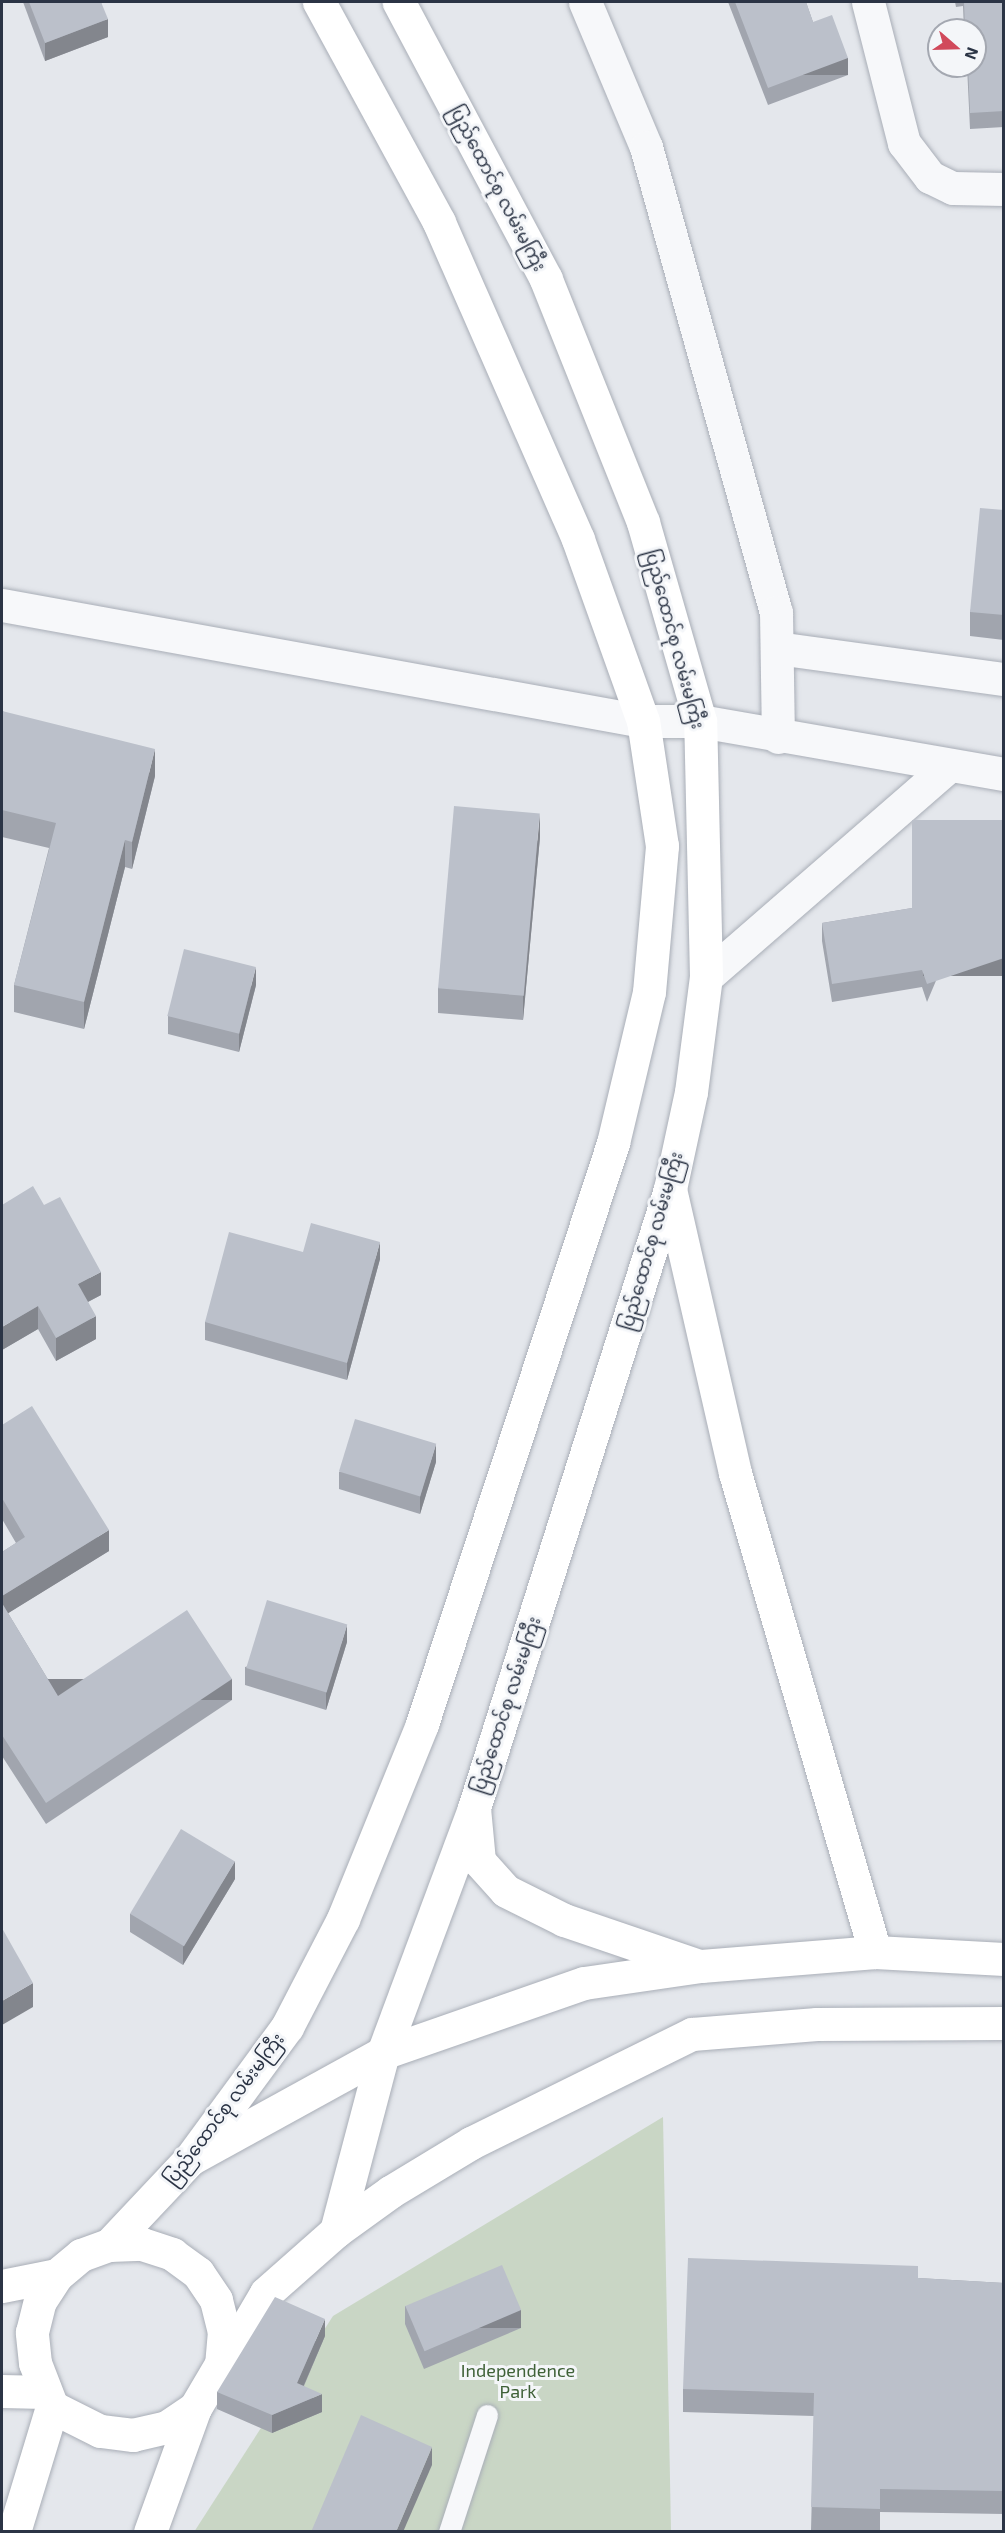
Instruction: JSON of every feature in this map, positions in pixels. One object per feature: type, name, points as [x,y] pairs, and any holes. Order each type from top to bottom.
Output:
[{"type":"main road","name":"ပြည်ထောင်စု လမ်းမကြီး","points":[[110,2245],[190,2159],[287,2027],[343,1919],[422,1724],[613,1143],[649,992],[662,846],[643,721],[578,540],[439,222],[319,2]]},
{"type":"main road","name":"ပြည်ထောင်စု လမ်းမကြီး","points":[[336,2231],[383,2054],[474,1808],[670,1188],[691,1092],[706,977],[700,721],[643,522],[546,279],[399,2]]},
{"type":"main road","points":[[670,1188],[735,1473],[875,1952]]},
{"type":"main road","points":[[474,1808],[479,1861],[506,1891],[564,1920],[701,1966]]},
{"type":"main road","points":[[190,2159],[383,2054],[584,1983],[701,1966],[875,1952],[1004,1959]]},
{"type":"main road","points":[[2,2391],[49,2399],[100,2431],[134,2435],[167,2427],[204,2395],[266,2293],[336,2231],[390,2192],[471,2144],[692,2034],[817,2024],[1004,2023]]},
{"type":"main road","points":[[14,2532],[49,2399],[35,2363],[32,2331],[40,2301],[57,2275],[81,2255],[110,2245],[142,2244],[172,2254],[198,2273],[216,2300],[224,2331],[221,2364],[204,2395],[150,2532]]},
{"type":"main road","points":[[2,2286],[57,2275]]},
{"type":"street","points":[[585,2],[645,147],[776,612],[778,736]]},
{"type":"street","points":[[868,2],[904,143],[930,177],[953,188],[1004,189]]},
{"type":"street","points":[[2,606],[643,721],[700,721],[1004,774]]},
{"type":"street","points":[[777,648],[1004,679]]},
{"type":"street","points":[[706,977],[950,765]]},
{"type":"lane","points":[[449,2532],[487,2415]]},
{"type":"green space","name":"Independence Park","points":[[663,2117],[671,2531],[194,2532],[333,2316]]},
{"type":"building","points":[[29,2],[101,2],[108,19],[45,43]]},
{"type":"building","points":[[735,2],[806,2],[813,22],[832,15],[848,58],[768,88]]},
{"type":"building","points":[[964,2],[1004,2],[1004,111],[970,113],[969,78],[987,78],[987,18],[965,18]]},
{"type":"building","points":[[980,508],[1004,510],[1004,615],[970,612]]},
{"type":"building","points":[[2,711],[155,749],[132,842],[125,840],[84,1002],[14,985],[56,823],[2,810]]},
{"type":"building","points":[[454,806],[540,813],[524,996],[438,988]]},
{"type":"building","points":[[912,820],[1004,820],[1004,958],[927,984],[922,970],[832,984],[822,923],[912,908]]},
{"type":"building","points":[[184,949],[256,967],[239,1034],[167,1016]]},
{"type":"building","points":[[33,1186],[44,1205],[60,1197],[101,1272],[78,1284],[96,1316],[56,1338],[38,1306],[2,1327],[2,1205]]},
{"type":"building","points":[[311,1223],[380,1242],[347,1363],[205,1322],[229,1232],[303,1252]]},
{"type":"building","points":[[32,1406],[109,1530],[2,1596],[2,1552],[25,1537],[2,1498],[2,1425]]},
{"type":"building","points":[[355,1419],[436,1444],[420,1496],[339,1472]]},
{"type":"building","points":[[267,1600],[347,1625],[327,1692],[246,1668]]},
{"type":"building","points":[[2,1603],[58,1696],[187,1610],[232,1679],[46,1803],[2,1735]]},
{"type":"building","points":[[181,1829],[235,1861],[184,1946],[130,1914]]},
{"type":"building","points":[[2,1928],[33,1983],[2,2001]]},
{"type":"building","points":[[688,2258],[918,2266],[918,2278],[1004,2283],[1004,2491],[880,2489],[880,2509],[811,2507],[814,2393],[683,2389]]},
{"type":"building","points":[[502,2265],[521,2310],[424,2351],[405,2306]]},
{"type":"building","points":[[275,2297],[325,2319],[297,2383],[322,2394],[272,2415],[217,2392]]},
{"type":"building","points":[[361,2415],[432,2447],[396,2532],[311,2532]]}]
